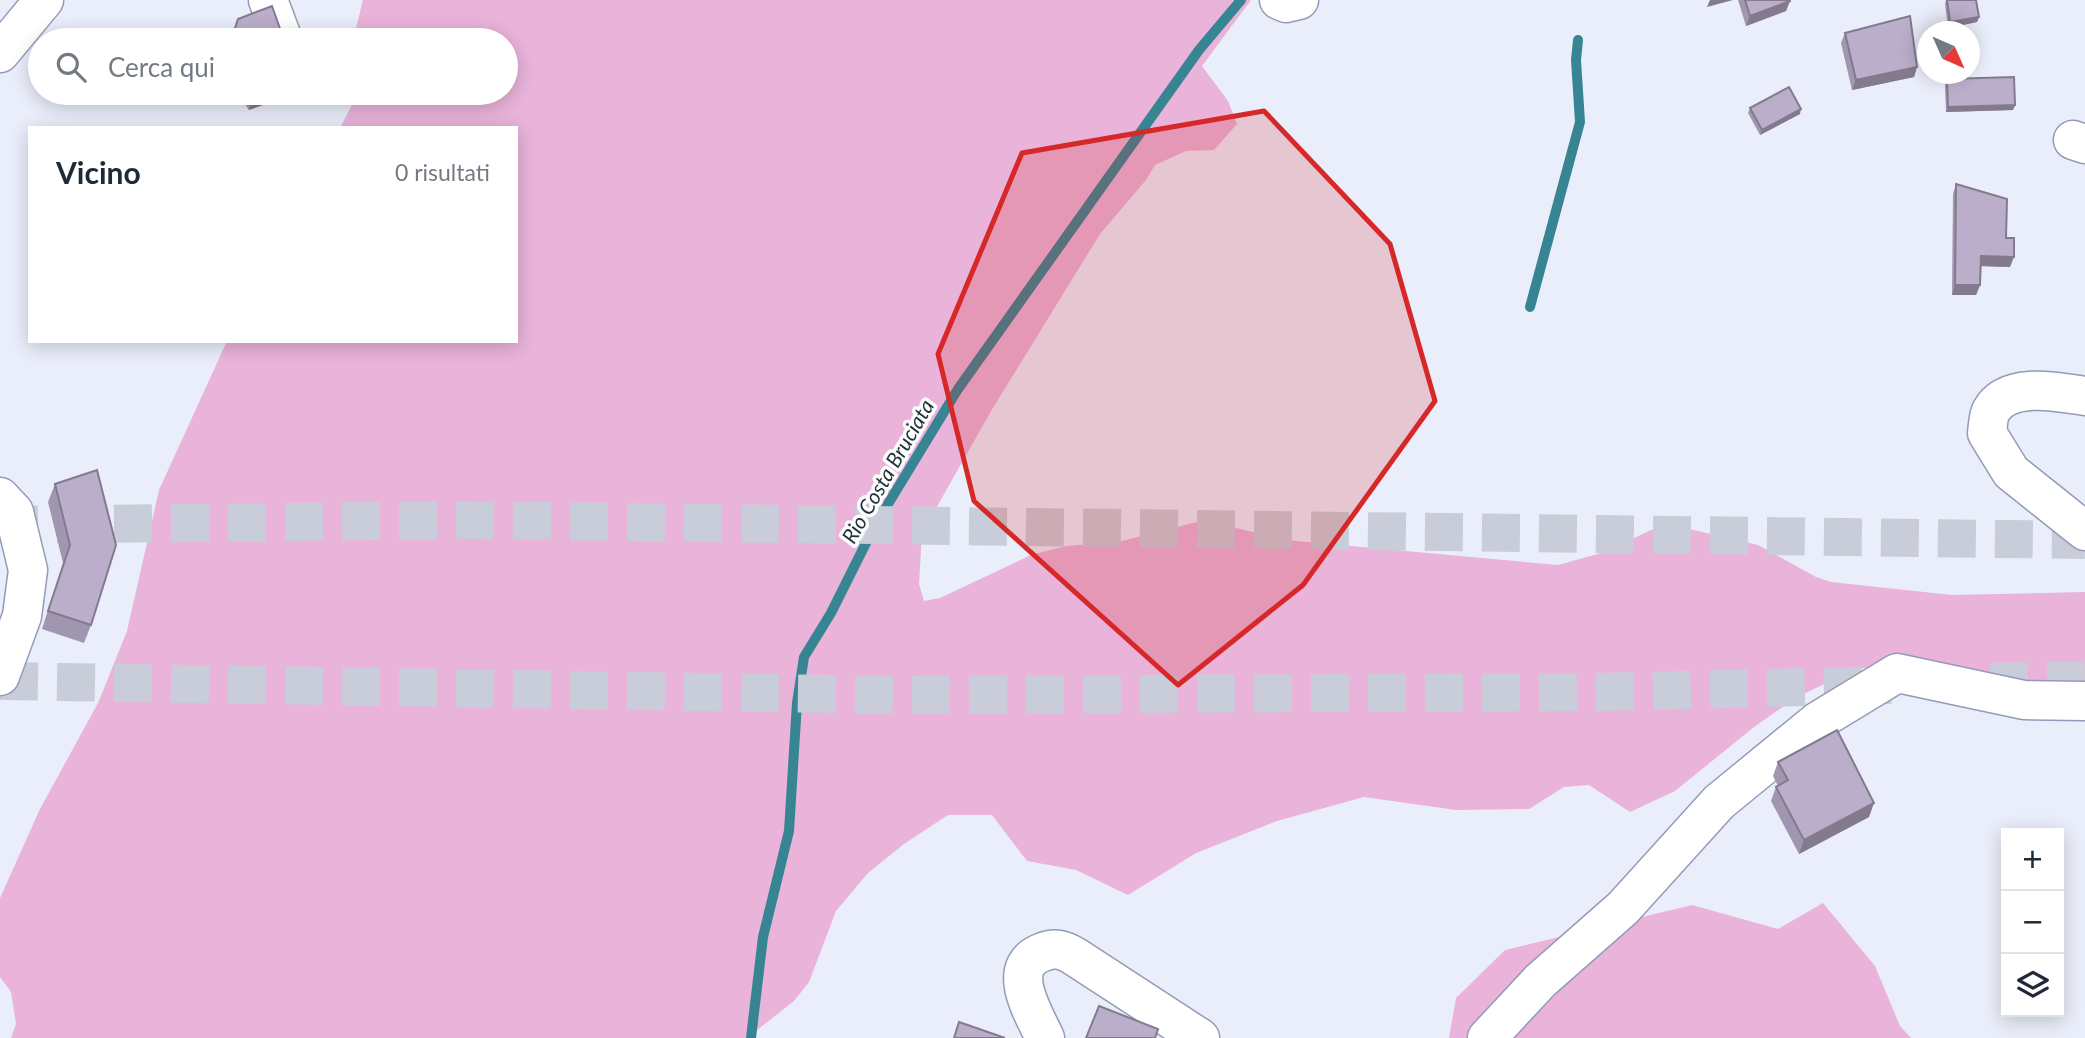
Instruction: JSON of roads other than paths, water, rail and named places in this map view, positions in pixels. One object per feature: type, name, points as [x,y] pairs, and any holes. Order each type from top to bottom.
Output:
[{"type":"street","points":[[0,53],[44,0]]},
{"type":"street","points":[[268,0],[278,28]]},
{"type":"street","points":[[1279,0],[1286,3],[1299,0]]},
{"type":"street","points":[[2085,396],[2027,391],[2005,397],[1991,411],[1987,433],[2011,472],[2085,531]]},
{"type":"street","points":[[0,676],[22,616],[29,570],[5,507]]},
{"type":"street","points":[[1487,1038],[1540,981],[1623,908],[1719,802],[1818,721],[1897,673],[2024,700],[2085,701]]},
{"type":"street","points":[[1045,1038],[1023,980],[1024,970],[1037,955],[1056,949],[1074,956],[1200,1038]]},
{"type":"waterway","name":"Rio Costa Bruciata","points":[[751,1038],[763,937],[789,831],[797,703],[804,657],[831,613],[874,527],[958,389],[1199,50],[1241,0]]},
{"type":"waterway","points":[[1530,307],[1580,122],[1576,60],[1578,40]]},
{"type":"tunnel","points":[[0,525],[466,520],[2085,540]]},
{"type":"tunnel","points":[[1990,682],[2085,680]]},
{"type":"tunnel","points":[[0,681],[895,695],[1596,692],[1891,685]]}]
